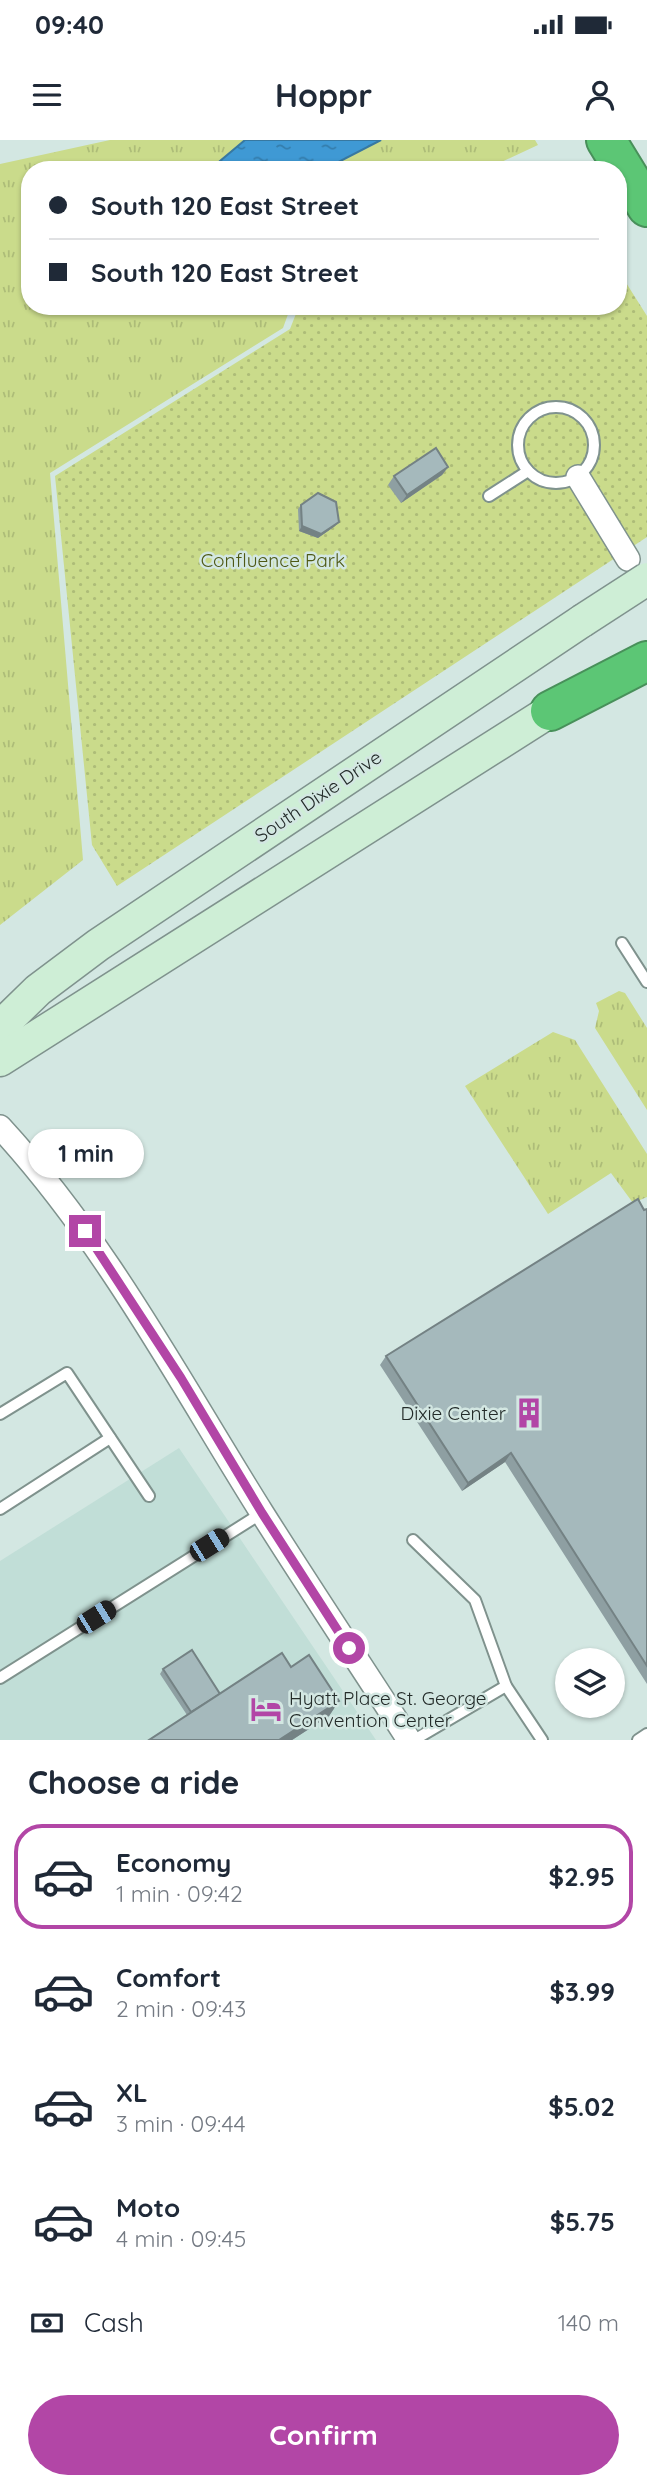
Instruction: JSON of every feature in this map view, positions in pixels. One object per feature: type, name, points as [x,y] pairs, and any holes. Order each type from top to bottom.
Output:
[{"type":"highway","points":[[606,140],[619,161]]},
{"type":"highway","points":[[627,174],[647,207]]},
{"type":"highway","points":[[550,711],[627,668]]},
{"type":"main road","name":"South Dixie Drive","points":[[0,1027],[38,990],[98,945],[582,621],[638,569]]},
{"type":"main road","points":[[627,668],[647,649]]},
{"type":"main road","points":[[0,1060],[550,711]]},
{"type":"street","points":[[578,477],[638,569]]},
{"type":"street","points":[[0,1127],[56,1193],[110,1268],[262,1513],[412,1740]]},
{"type":"lane","points":[[560,407],[584,418],[591,430],[593,456],[578,477],[564,483],[551,483],[528,471],[520,460],[519,449],[525,423],[547,408],[560,407]]},
{"type":"lane","points":[[489,496],[528,471]]},
{"type":"lane","points":[[622,943],[647,982]]},
{"type":"lane","points":[[0,1414],[67,1373],[149,1496]]},
{"type":"lane","points":[[0,1509],[110,1438]]},
{"type":"lane","points":[[0,1678],[262,1513]]},
{"type":"lane","points":[[413,1540],[475,1600],[506,1686],[542,1740]]},
{"type":"lane","points":[[412,1740],[506,1686]]},
{"type":"lane","points":[[638,1740],[647,1734]]},
{"type":"shaded area","points":[[179,1448],[376,1740],[0,1740],[0,1561]]},
{"type":"green space","points":[[110,140],[535,140],[538,145],[503,161],[21,161],[21,315],[288,315],[283,328],[50,473],[83,860],[0,925],[0,164]]},
{"type":"green space","name":"Confluence Park","points":[[627,284],[647,316],[647,537],[117,886],[92,845],[55,476],[290,329],[295,315],[627,315]]},
{"type":"green space","points":[[619,991],[625,993],[647,1028],[647,1110],[595,1028],[599,1011],[596,1003]]},
{"type":"green space","points":[[553,1032],[575,1040],[647,1154],[647,1197],[633,1203],[611,1173],[548,1214],[465,1086]]},
{"type":"water","points":[[245,140],[381,140],[340,161],[220,161]]},
{"type":"building","points":[[436,448],[448,467],[407,495],[394,476]]},
{"type":"building","points":[[318,493],[336,502],[339,522],[321,534],[302,526],[301,505]]},
{"type":"building","name":"Dixie Center","points":[[638,1199],[644,1210],[647,1209],[647,1666],[511,1453],[468,1483],[386,1356]]},
{"type":"building","points":[[192,1650],[220,1694],[191,1712],[163,1669]]},
{"type":"building","name":"Hyatt Place St. George Convention Center","points":[[282,1653],[291,1667],[309,1655],[339,1701],[279,1740],[149,1740]]},
{"type":"place","name":"Dixie Center","points":[[529,1413]]},
{"type":"place","name":"Hyatt Place St. George Convention Center","points":[[266,1709]]},
{"type":"route","points":[[85,1231],[181,1378],[262,1513],[349,1648]]}]
